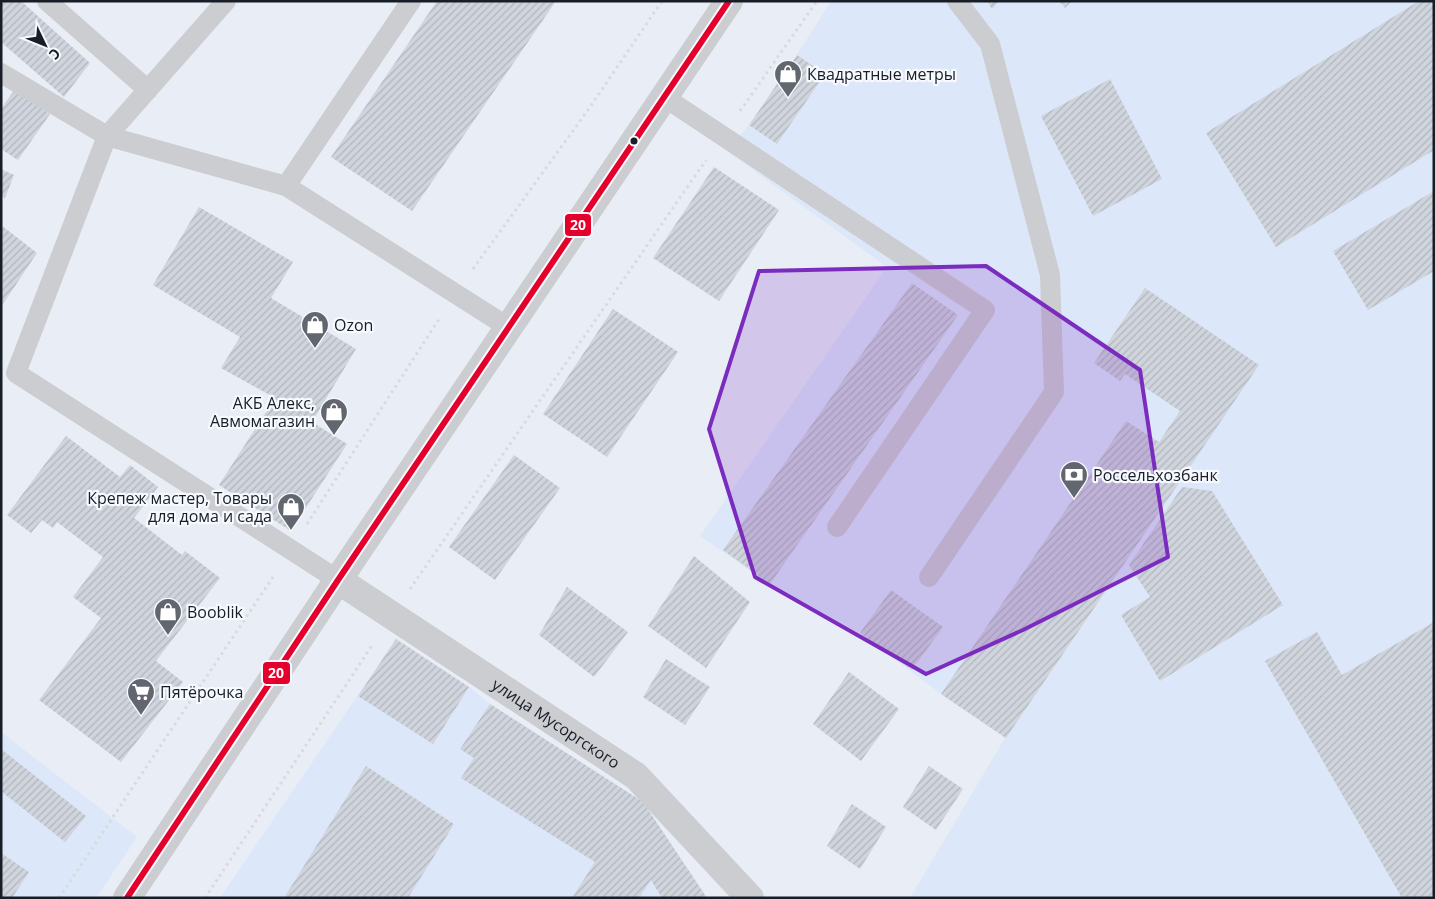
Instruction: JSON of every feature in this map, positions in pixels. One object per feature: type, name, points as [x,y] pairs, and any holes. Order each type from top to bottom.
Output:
[{"type":"main road","points":[[127,898],[338,580],[729,1]]},
{"type":"main road","name":"улица Мусоргского","points":[[338,580],[636,776],[750,898]]},
{"type":"lane","points":[[46,1],[148,90]]},
{"type":"lane","points":[[226,1],[107,136],[16,373],[338,580]]},
{"type":"lane","points":[[286,186],[411,1]]},
{"type":"lane","points":[[929,577],[1054,392],[1050,275],[990,44],[957,1]]},
{"type":"lane","points":[[1,73],[107,136],[286,186],[508,327]]},
{"type":"lane","points":[[664,97],[985,310],[837,527]]},
{"type":"path","points":[[59,898],[291,550],[456,293],[588,110],[662,1]]},
{"type":"path","points":[[205,898],[297,762],[392,615],[817,1]]},
{"type":"highlighted area","points":[[986,266],[1140,370],[1168,557],[1023,630],[926,674],[755,577],[709,429],[759,271]]},
{"type":"shaded area","points":[[831,1],[1434,1],[1434,898],[910,898],[1005,738],[941,694],[860,633],[770,584],[700,536],[887,267],[727,151],[749,125],[777,143],[825,74],[797,55]]},
{"type":"shaded area","points":[[396,639],[469,687],[490,704],[643,802],[707,898],[220,898]]},
{"type":"shaded area","points":[[1,732],[137,837],[96,898],[1,898]]},
{"type":"building","points":[[1,1],[21,1],[90,63],[64,97],[1,42]]},
{"type":"building","points":[[437,1],[556,1],[412,211],[331,157]]},
{"type":"building","points":[[987,1],[999,1],[992,9]]},
{"type":"building","points":[[1059,1],[1072,1],[1065,8]]},
{"type":"building","points":[[1419,1],[1434,1],[1434,150],[1276,247],[1206,133]]},
{"type":"building","points":[[797,55],[825,74],[777,144],[749,125]]},
{"type":"building","points":[[1110,79],[1162,179],[1093,216],[1041,116]]},
{"type":"building","points":[[15,89],[50,114],[18,160],[1,149],[1,109]]},
{"type":"building","points":[[714,167],[779,210],[719,301],[653,258]]},
{"type":"building","points":[[1,169],[14,175],[5,198],[1,196]]},
{"type":"building","points":[[1434,191],[1434,271],[1368,310],[1333,251]]},
{"type":"building","points":[[199,207],[293,262],[271,298],[356,349],[312,422],[347,444],[291,531],[219,485],[275,398],[221,368],[240,337],[153,285]]},
{"type":"building","points":[[1,225],[37,253],[1,307]]},
{"type":"building","points":[[912,283],[958,315],[770,584],[723,550]]},
{"type":"building","points":[[1145,288],[1259,365],[1006,738],[941,694],[1126,421],[1159,442],[1180,411],[1125,374],[1120,381],[1094,363]]},
{"type":"building","points":[[613,309],[678,352],[607,457],[543,414]]},
{"type":"building","points":[[66,436],[120,477],[130,465],[158,487],[134,518],[182,555],[185,551],[220,578],[156,661],[183,682],[121,762],[39,700],[101,618],[73,597],[103,557],[57,522],[53,528],[42,520],[31,533],[7,515]]},
{"type":"building","points":[[514,455],[560,488],[495,580],[449,547]]},
{"type":"building","points":[[1182,487],[1212,491],[1283,605],[1160,681],[1121,615],[1150,597],[1129,565]]},
{"type":"building","points":[[694,556],[750,602],[706,668],[648,626]]},
{"type":"building","points":[[567,587],[628,632],[594,677],[539,635]]},
{"type":"building","points":[[891,590],[943,627],[912,670],[860,633]]},
{"type":"building","points":[[1434,622],[1434,898],[1402,898],[1265,661],[1317,632],[1342,675]]},
{"type":"building","points":[[396,639],[469,687],[433,744],[358,696]]},
{"type":"building","points":[[666,659],[710,687],[685,725],[643,697]]},
{"type":"building","points":[[849,672],[899,709],[861,761],[813,724]]},
{"type":"building","points":[[490,704],[643,802],[707,898],[662,898],[651,880],[639,898],[572,898],[595,862],[461,778],[474,758],[460,749]]},
{"type":"building","points":[[1,749],[86,816],[65,842],[1,791]]},
{"type":"building","points":[[366,766],[454,824],[408,898],[284,898]]},
{"type":"building","points":[[929,766],[963,789],[936,830],[903,807]]},
{"type":"building","points":[[852,804],[886,827],[860,869],[827,846]]},
{"type":"building","points":[[1,853],[29,872],[12,898],[1,898]]},
{"type":"transit line","name":"20","points":[[127,898],[338,580],[729,1]]},
{"type":"place","name":"Квадратные метры","points":[[788,98]]},
{"type":"place","name":"Ozon","points":[[315,349]]},
{"type":"place","name":"АКБ Алекс, Авмомагазин","points":[[334,436]]},
{"type":"place","name":"Россельхозбанк","points":[[1074,499]]},
{"type":"place","name":"Крепеж мастер, Товары для дома и сада","points":[[291,531]]},
{"type":"place","name":"Booblik","points":[[168,636]]},
{"type":"place","name":"Пятёрочка","points":[[141,716]]}]
